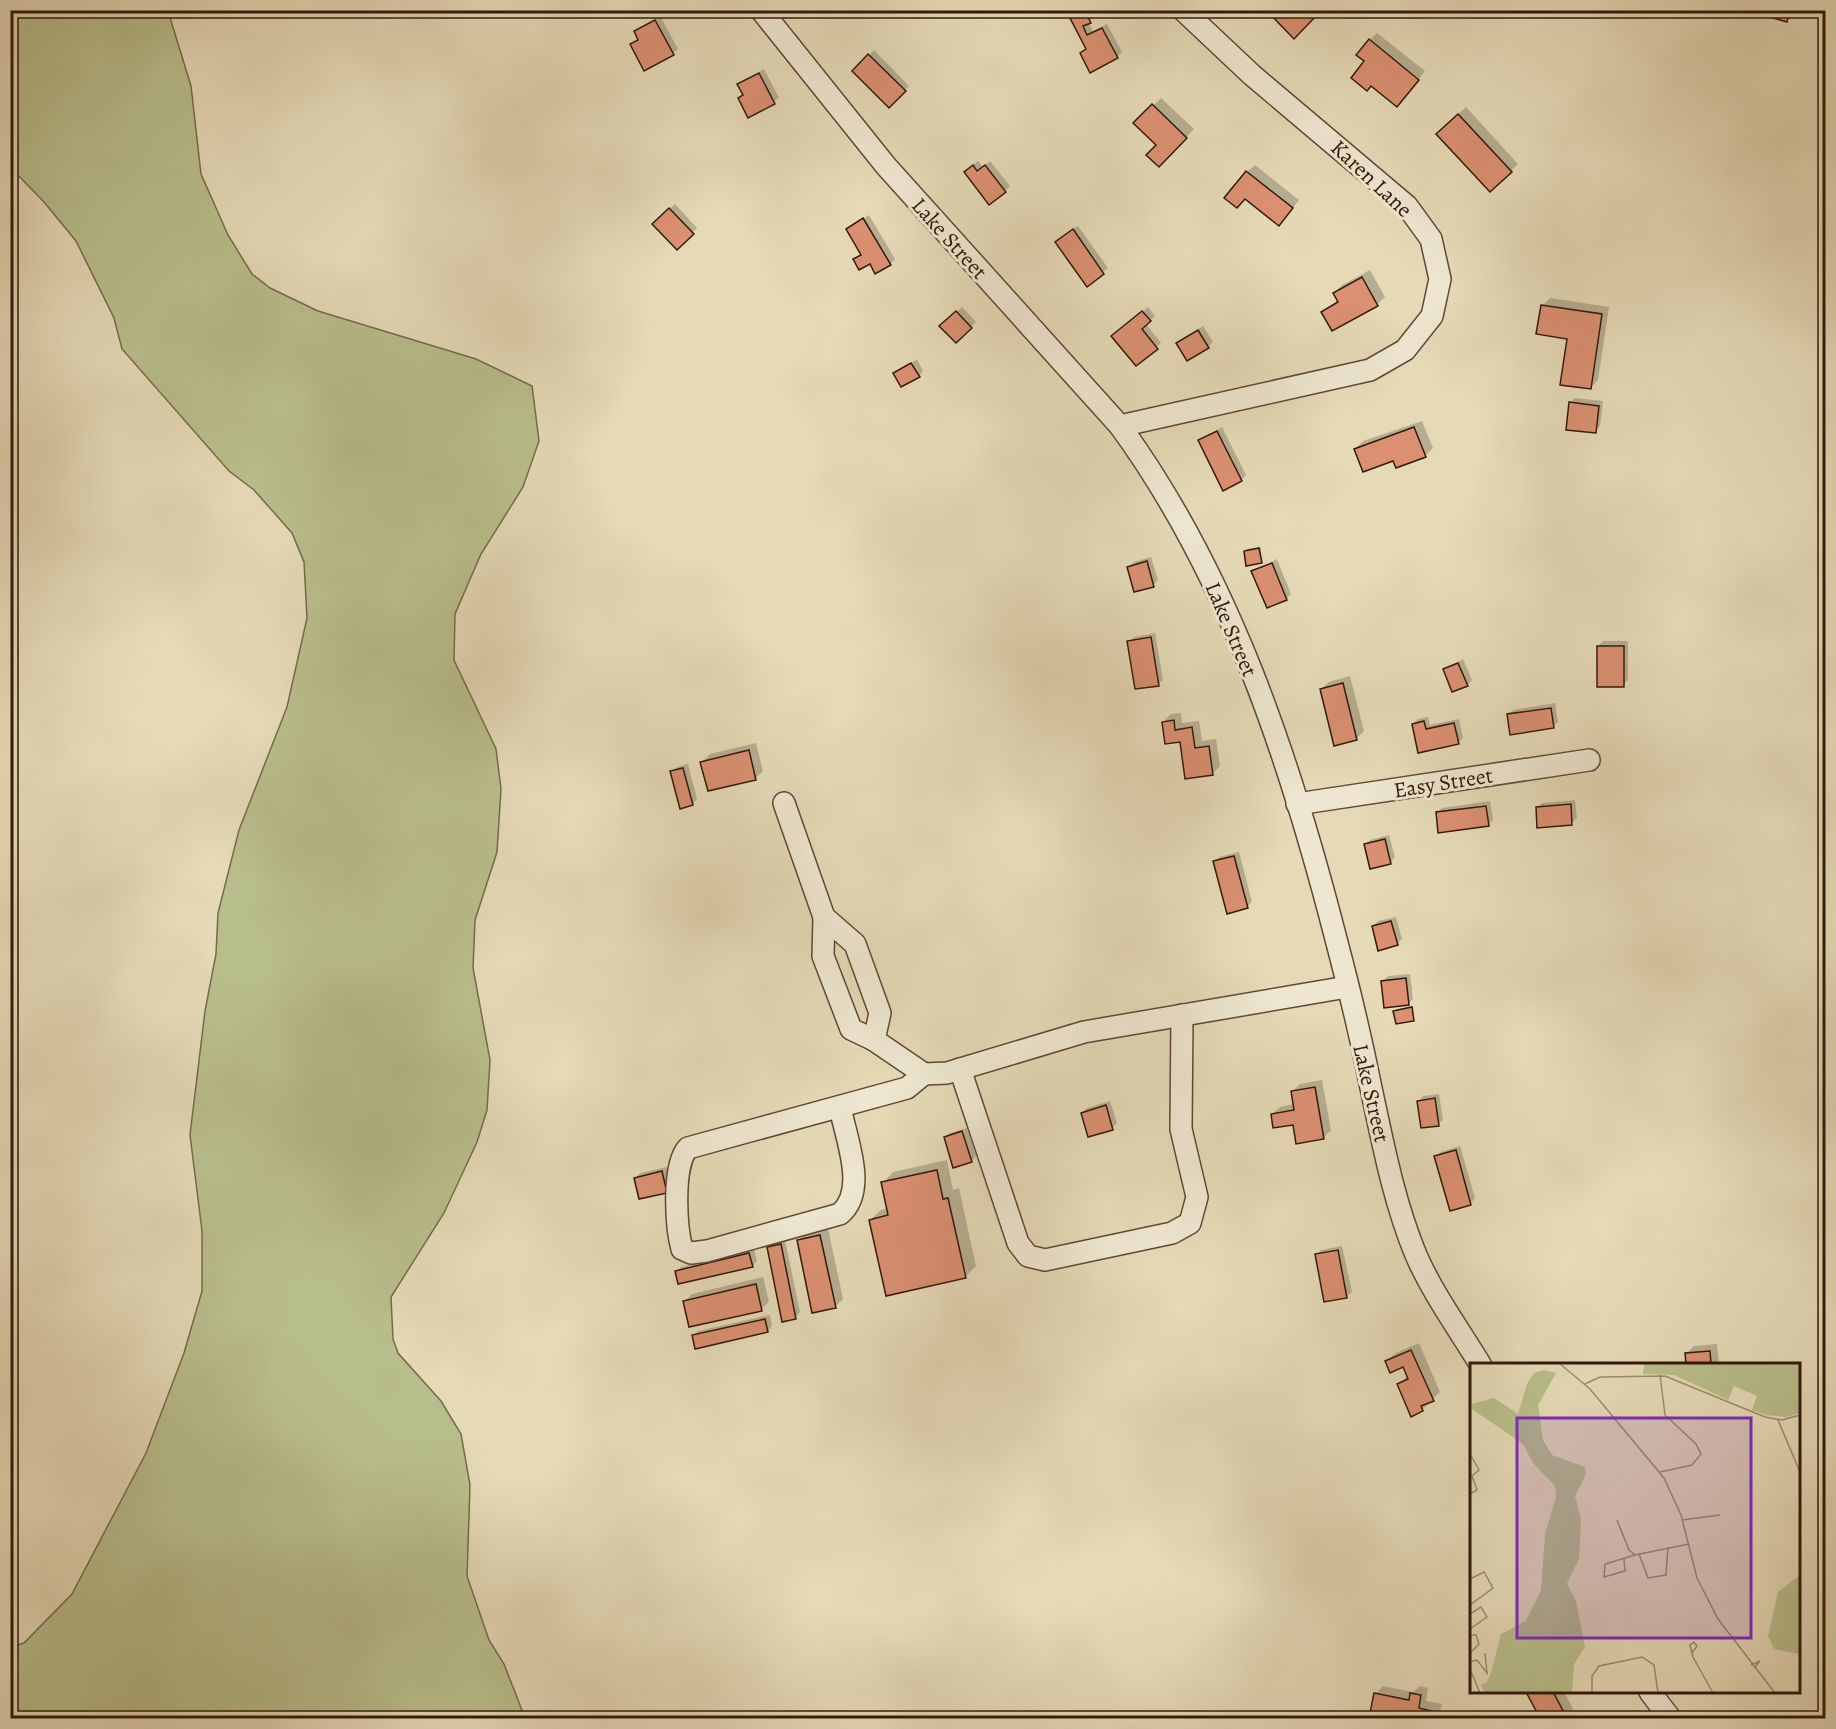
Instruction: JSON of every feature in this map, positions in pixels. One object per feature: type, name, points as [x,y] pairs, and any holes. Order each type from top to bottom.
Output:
[{"type":"street","name":"Lake Street","points":[[761,10],[886,166],[1120,426],[1152,471],[1193,541],[1266,708],[1298,804],[1347,987],[1402,1217],[1434,1292],[1479,1363]]},
{"type":"street","name":"Karen Lane","points":[[1120,426],[1370,370],[1405,350],[1432,316],[1440,279],[1431,239],[1407,206],[1252,75],[1183,10]]},
{"type":"street","name":"Easy Street","points":[[1298,804],[1589,760]]},
{"type":"street","points":[[784,803],[824,917],[823,956],[851,1029],[874,1040],[924,1074],[947,1073],[1084,1032],[1347,987]]},
{"type":"street","points":[[824,917],[855,944],[880,1013],[874,1040]]},
{"type":"street","points":[[960,1069],[1018,1243],[1028,1256],[1045,1260],[1064,1258],[1172,1233],[1190,1222],[1197,1197],[1181,1129],[1182,1015]]},
{"type":"street","points":[[840,1107],[854,1175],[855,1192],[850,1206],[840,1214],[706,1251],[692,1253],[682,1249],[678,1235],[678,1169],[681,1155],[688,1148],[907,1088],[924,1074]]},
{"type":"street","points":[[1651,1693],[1670,1719]]},
{"type":"green space","points":[[11,10],[168,11],[191,86],[201,174],[228,235],[252,274],[270,288],[318,311],[476,359],[532,386],[539,441],[523,487],[481,554],[455,614],[454,660],[496,749],[501,789],[497,852],[475,920],[473,968],[490,1060],[487,1110],[477,1142],[444,1213],[391,1297],[393,1339],[398,1353],[441,1401],[461,1434],[470,1485],[467,1576],[489,1640],[504,1664],[525,1718],[11,1718],[11,1647],[24,1643],[72,1594],[146,1453],[184,1353],[202,1291],[202,1231],[190,1135],[205,1011],[216,954],[218,913],[239,830],[287,707],[307,618],[304,562],[292,533],[254,490],[229,471],[122,349],[114,318],[76,241],[44,202],[11,168]]},
{"type":"building","points":[[1266,10],[1310,10],[1316,16],[1294,39]]},
{"type":"building","points":[[1745,10],[1790,10],[1787,22]]},
{"type":"building","points":[[1085,11],[1091,23],[1083,26],[1087,35],[1102,28],[1118,58],[1090,73],[1080,53],[1086,49],[1070,18]]},
{"type":"building","points":[[655,20],[674,55],[644,71],[630,44],[638,40],[634,31]]},
{"type":"building","points":[[1369,39],[1419,80],[1397,107],[1371,86],[1367,91],[1351,78],[1364,61],[1356,55]]},
{"type":"building","points":[[868,54],[906,91],[889,108],[852,71]]},
{"type":"building","points":[[759,73],[775,104],[748,118],[738,98],[743,95],[737,84]]},
{"type":"building","points":[[1152,104],[1187,138],[1159,167],[1146,155],[1156,145],[1133,123]]},
{"type":"building","points":[[1458,114],[1512,172],[1490,192],[1436,134]]},
{"type":"building","points":[[973,165],[977,171],[985,165],[1006,192],[989,205],[964,172]]},
{"type":"building","points":[[1246,171],[1293,208],[1279,226],[1245,199],[1237,208],[1224,198]]},
{"type":"building","points":[[669,208],[694,234],[677,250],[652,224]]},
{"type":"building","points":[[863,218],[891,265],[875,274],[870,264],[859,270],[853,259],[861,255],[846,229]]},
{"type":"building","points":[[1073,229],[1104,274],[1087,287],[1055,242]]},
{"type":"building","points":[[1362,277],[1378,306],[1332,331],[1321,312],[1338,302],[1333,293]]},
{"type":"building","points":[[1541,305],[1602,314],[1591,389],[1560,385],[1567,339],[1536,334]]},
{"type":"building","points":[[956,311],[972,328],[956,343],[939,326]]},
{"type":"building","points":[[1142,311],[1151,321],[1142,329],[1158,349],[1136,366],[1111,336]]},
{"type":"building","points":[[1198,330],[1209,348],[1187,361],[1176,343]]},
{"type":"building","points":[[911,363],[920,377],[901,387],[893,373]]},
{"type":"building","points":[[1569,402],[1599,406],[1596,433],[1566,430]]},
{"type":"building","points":[[1414,427],[1426,457],[1396,468],[1393,461],[1363,472],[1354,449]]},
{"type":"building","points":[[1217,431],[1242,481],[1223,491],[1198,440]]},
{"type":"building","points":[[1259,548],[1262,563],[1246,566],[1244,551]]},
{"type":"building","points":[[1147,561],[1154,587],[1134,592],[1127,567]]},
{"type":"building","points":[[1272,563],[1287,600],[1267,608],[1251,571]]},
{"type":"building","points":[[1151,637],[1159,686],[1135,689],[1127,641]]},
{"type":"building","points":[[1597,646],[1624,646],[1624,687],[1597,687]]},
{"type":"building","points":[[1458,663],[1468,686],[1452,692],[1443,669]]},
{"type":"building","points":[[1343,683],[1357,740],[1334,746],[1320,689]]},
{"type":"building","points":[[1551,708],[1554,728],[1510,735],[1507,714]]},
{"type":"building","points":[[1174,720],[1175,730],[1192,727],[1195,748],[1209,746],[1213,775],[1185,779],[1180,742],[1165,744],[1162,722]]},
{"type":"building","points":[[1424,721],[1426,729],[1454,723],[1459,744],[1418,753],[1412,724]]},
{"type":"building","points":[[749,750],[756,780],[708,791],[700,762]]},
{"type":"building","points":[[683,768],[693,805],[680,809],[670,771]]},
{"type":"building","points":[[1571,804],[1572,825],[1537,828],[1536,807]]},
{"type":"building","points":[[1486,806],[1489,826],[1438,833],[1436,812]]},
{"type":"building","points":[[1385,839],[1391,864],[1370,869],[1364,844]]},
{"type":"building","points":[[1234,856],[1248,908],[1227,914],[1213,861]]},
{"type":"building","points":[[1391,921],[1398,945],[1378,951],[1372,926]]},
{"type":"building","points":[[1406,978],[1409,1005],[1384,1008],[1381,981]]},
{"type":"building","points":[[1412,1007],[1414,1021],[1396,1024],[1393,1011]]},
{"type":"building","points":[[1315,1087],[1324,1139],[1296,1144],[1293,1125],[1273,1128],[1271,1114],[1294,1110],[1291,1091]]},
{"type":"building","points":[[1435,1098],[1439,1126],[1421,1128],[1417,1101]]},
{"type":"building","points":[[1106,1105],[1113,1130],[1088,1137],[1081,1113]]},
{"type":"building","points":[[962,1131],[972,1162],[953,1168],[944,1137]]},
{"type":"building","points":[[1456,1150],[1471,1205],[1450,1211],[1434,1156]]},
{"type":"building","points":[[937,1170],[943,1199],[948,1198],[966,1278],[886,1296],[869,1220],[888,1215],[881,1182]]},
{"type":"building","points":[[662,1171],[667,1193],[639,1199],[634,1178]]},
{"type":"building","points":[[820,1235],[836,1308],[812,1313],[797,1240]]},
{"type":"building","points":[[781,1244],[796,1319],[782,1322],[767,1247]]},
{"type":"building","points":[[1338,1250],[1347,1298],[1324,1302],[1315,1254]]},
{"type":"building","points":[[749,1253],[753,1267],[678,1284],[675,1271]]},
{"type":"building","points":[[756,1284],[762,1311],[689,1327],[683,1301]]},
{"type":"building","points":[[765,1319],[768,1332],[695,1349],[692,1335]]},
{"type":"building","points":[[1411,1350],[1434,1401],[1421,1406],[1423,1411],[1411,1417],[1397,1384],[1408,1379],[1403,1367],[1390,1373],[1385,1361]]},
{"type":"building","points":[[1710,1351],[1711,1363],[1686,1363],[1685,1353]]},
{"type":"building","points":[[1374,1693],[1409,1700],[1410,1693],[1421,1695],[1419,1708],[1436,1712],[1434,1718],[1369,1718]]},
{"type":"building","points":[[1527,1693],[1554,1693],[1567,1718],[1540,1718]]}]
